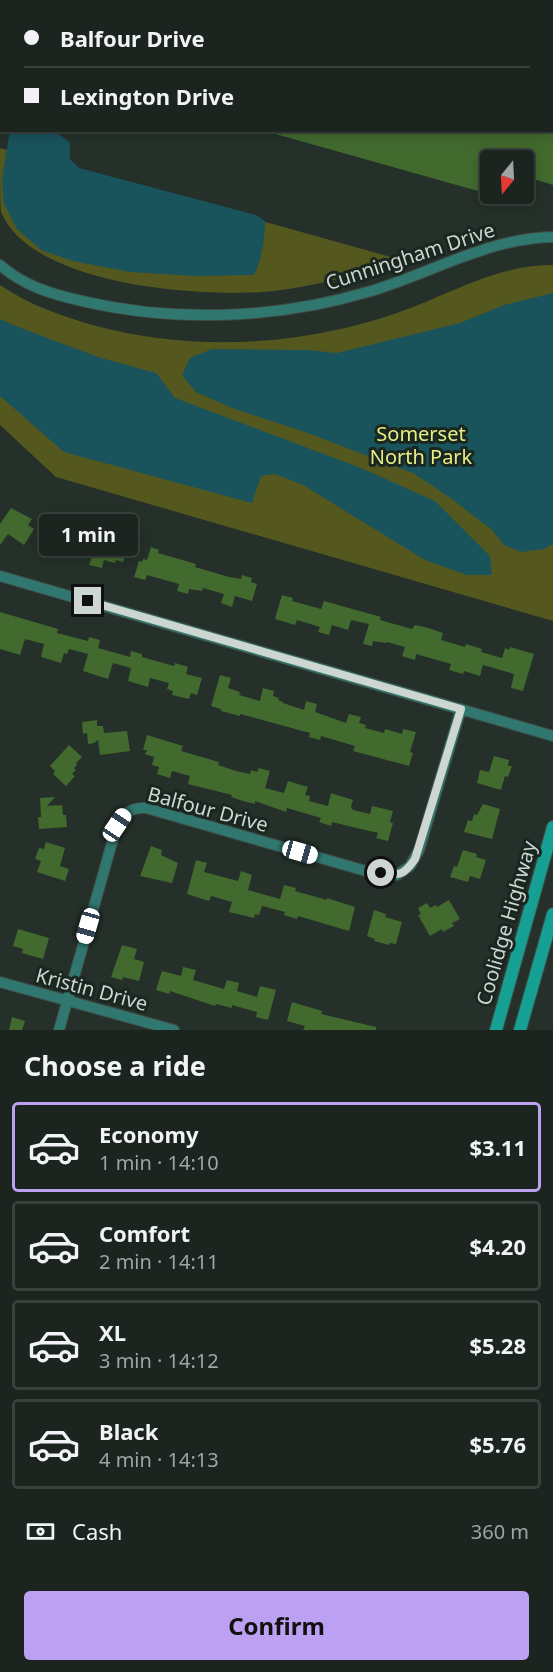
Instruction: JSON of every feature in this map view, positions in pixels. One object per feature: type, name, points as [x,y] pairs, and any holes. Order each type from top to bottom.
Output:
[{"type":"main road","name":"Coolidge Highway","points":[[496,1030],[553,828]]},
{"type":"main road","points":[[520,1030],[549,946],[553,914]]},
{"type":"main road","points":[[524,933],[530,943],[549,946]]},
{"type":"street","name":"Cunningham Drive","points":[[0,265],[37,289],[99,305],[150,312],[224,315],[273,311],[332,302],[392,285],[500,244],[553,237]]},
{"type":"street","points":[[0,576],[553,736]]},
{"type":"street","name":"Balfour Drive","points":[[59,1030],[117,825],[124,814],[131,809],[146,808],[366,871],[397,875],[410,866],[419,850],[461,709]]},
{"type":"street","name":"Kristin Drive","points":[[0,982],[174,1030]]},
{"type":"green space","points":[[0,148],[398,259],[322,283],[290,289],[244,293],[166,289],[83,272],[47,257],[19,237],[1,212]]},
{"type":"green space","name":"Somerset North Park","points":[[553,265],[553,621],[56,477],[0,425],[0,285],[46,309],[96,326],[172,340],[248,342],[323,333],[360,324],[416,306],[493,275],[533,266]]},
{"type":"water","points":[[10,132],[56,133],[70,143],[70,159],[79,168],[256,215],[265,221],[264,241],[257,269],[254,275],[195,276],[130,272],[73,261],[41,250],[17,229],[4,204],[2,179]]},
{"type":"water","points":[[553,293],[553,544],[544,549],[521,552],[504,545],[492,530],[413,473],[305,432],[232,408],[196,392],[182,375],[190,358],[212,349],[307,350],[337,353],[460,323],[504,305]]},
{"type":"water","points":[[0,319],[98,357],[156,373],[175,398],[361,468],[435,501],[490,556],[492,575],[467,575],[425,560],[303,485],[275,474],[261,476],[252,503],[64,452],[0,396]]},
{"type":"building","points":[[272,132],[553,132],[553,185],[534,179],[534,150],[480,150],[480,192]]},
{"type":"building","points":[[11,508],[32,519],[28,525],[34,529],[24,545],[8,534],[0,545],[0,524]]},
{"type":"building","points":[[54,524],[67,528],[68,524],[79,527],[78,531],[128,544],[123,562],[116,560],[115,563],[104,560],[102,568],[89,565],[92,556],[61,547],[58,556],[46,553]]},
{"type":"building","points":[[151,547],[159,550],[158,553],[196,564],[195,567],[229,577],[241,579],[242,575],[252,578],[251,582],[257,584],[252,601],[235,596],[232,607],[221,603],[224,594],[203,588],[202,591],[189,589],[188,594],[177,591],[179,584],[147,575],[145,580],[134,577],[139,561],[147,560]]},
{"type":"building","points":[[282,595],[293,598],[292,601],[321,609],[324,601],[381,617],[380,620],[412,629],[415,625],[428,628],[443,633],[441,640],[465,647],[466,644],[482,649],[481,652],[502,658],[505,648],[509,650],[510,647],[534,654],[523,691],[511,688],[514,674],[483,665],[480,676],[464,671],[463,674],[449,670],[451,664],[416,654],[415,660],[402,656],[405,647],[373,641],[372,646],[363,644],[369,624],[351,620],[348,630],[332,625],[329,635],[318,632],[320,627],[297,620],[295,625],[275,619]]},
{"type":"building","points":[[0,612],[58,629],[57,633],[88,641],[89,637],[100,640],[98,648],[130,657],[131,651],[142,654],[142,657],[174,666],[175,663],[188,667],[186,674],[202,678],[197,695],[191,693],[189,699],[172,695],[173,691],[167,689],[169,683],[150,678],[148,687],[128,681],[131,668],[113,663],[108,679],[83,671],[88,654],[69,649],[67,654],[64,653],[61,663],[41,657],[44,644],[25,639],[20,655],[0,649]]},
{"type":"building","points":[[220,675],[231,678],[228,688],[240,692],[239,695],[260,701],[263,688],[274,691],[273,696],[279,698],[278,700],[283,703],[304,710],[306,701],[317,704],[315,712],[346,723],[349,714],[361,717],[359,723],[366,725],[365,728],[384,733],[385,729],[402,734],[403,729],[416,732],[410,752],[413,753],[409,766],[353,751],[355,746],[321,736],[320,740],[309,737],[310,733],[221,711],[211,706]]},
{"type":"building","points":[[97,720],[97,726],[103,726],[104,733],[127,731],[130,751],[100,755],[98,740],[88,744],[87,733],[83,734],[82,722]]},
{"type":"building","points":[[147,735],[183,746],[181,751],[219,762],[218,765],[236,771],[250,774],[251,770],[257,772],[259,768],[270,771],[265,788],[284,793],[288,781],[308,787],[305,795],[310,796],[309,801],[328,806],[331,793],[353,800],[351,807],[353,810],[370,814],[372,806],[393,811],[390,822],[393,823],[388,841],[376,838],[378,833],[332,822],[331,826],[319,822],[321,818],[287,808],[286,812],[255,801],[255,804],[231,797],[232,795],[188,784],[190,776],[172,771],[170,778],[157,774],[159,767],[152,765],[154,757],[145,754],[147,750],[143,750]]},
{"type":"building","points":[[69,745],[82,757],[74,768],[76,770],[72,774],[75,776],[66,786],[53,774],[55,771],[50,766]]},
{"type":"building","points":[[494,756],[509,760],[508,766],[512,766],[508,777],[505,776],[501,790],[477,783],[480,770],[489,772]]},
{"type":"building","points":[[55,797],[47,806],[62,805],[67,827],[39,829],[40,798]]},
{"type":"building","points":[[483,804],[500,809],[492,839],[464,832],[468,820],[472,821],[474,814],[477,815]]},
{"type":"building","points":[[46,842],[65,848],[60,866],[69,869],[65,881],[37,872],[41,861],[35,859],[39,848],[44,849]]},
{"type":"building","points":[[151,846],[162,850],[161,855],[178,863],[172,883],[140,876]]},
{"type":"building","points":[[463,850],[477,854],[476,857],[486,860],[480,879],[470,876],[468,882],[450,877],[454,866],[457,867]]},
{"type":"building","points":[[196,860],[207,863],[204,872],[238,881],[241,871],[252,875],[248,890],[280,899],[284,885],[296,888],[295,891],[355,907],[349,931],[298,916],[297,919],[284,915],[285,912],[262,906],[259,915],[255,914],[254,918],[229,912],[232,902],[211,896],[209,901],[187,894]]},
{"type":"building","points":[[449,900],[460,919],[452,923],[454,926],[443,932],[442,929],[430,936],[418,915],[421,914],[418,908],[427,903],[430,908],[436,905],[437,907]]},
{"type":"building","points":[[374,910],[386,914],[385,917],[402,922],[396,944],[389,943],[389,945],[374,941],[375,939],[367,936]]},
{"type":"building","points":[[18,929],[49,938],[43,959],[22,953],[23,949],[13,946]]},
{"type":"building","points":[[122,945],[137,949],[134,959],[144,962],[139,981],[111,977]]},
{"type":"building","points":[[183,967],[196,970],[193,980],[224,989],[227,980],[239,983],[237,991],[257,997],[260,986],[276,990],[268,1020],[256,1017],[257,1012],[232,1005],[232,1008],[216,1004],[215,1006],[170,991],[169,994],[156,990],[162,971],[181,976]]},
{"type":"building","points":[[292,1002],[322,1011],[321,1014],[376,1027],[376,1030],[303,1030],[305,1026],[287,1021]]},
{"type":"building","points":[[12,1017],[25,1021],[22,1030],[9,1030]]},
{"type":"route","points":[[88,601],[461,709],[415,859],[404,873],[397,875],[381,873]]}]
